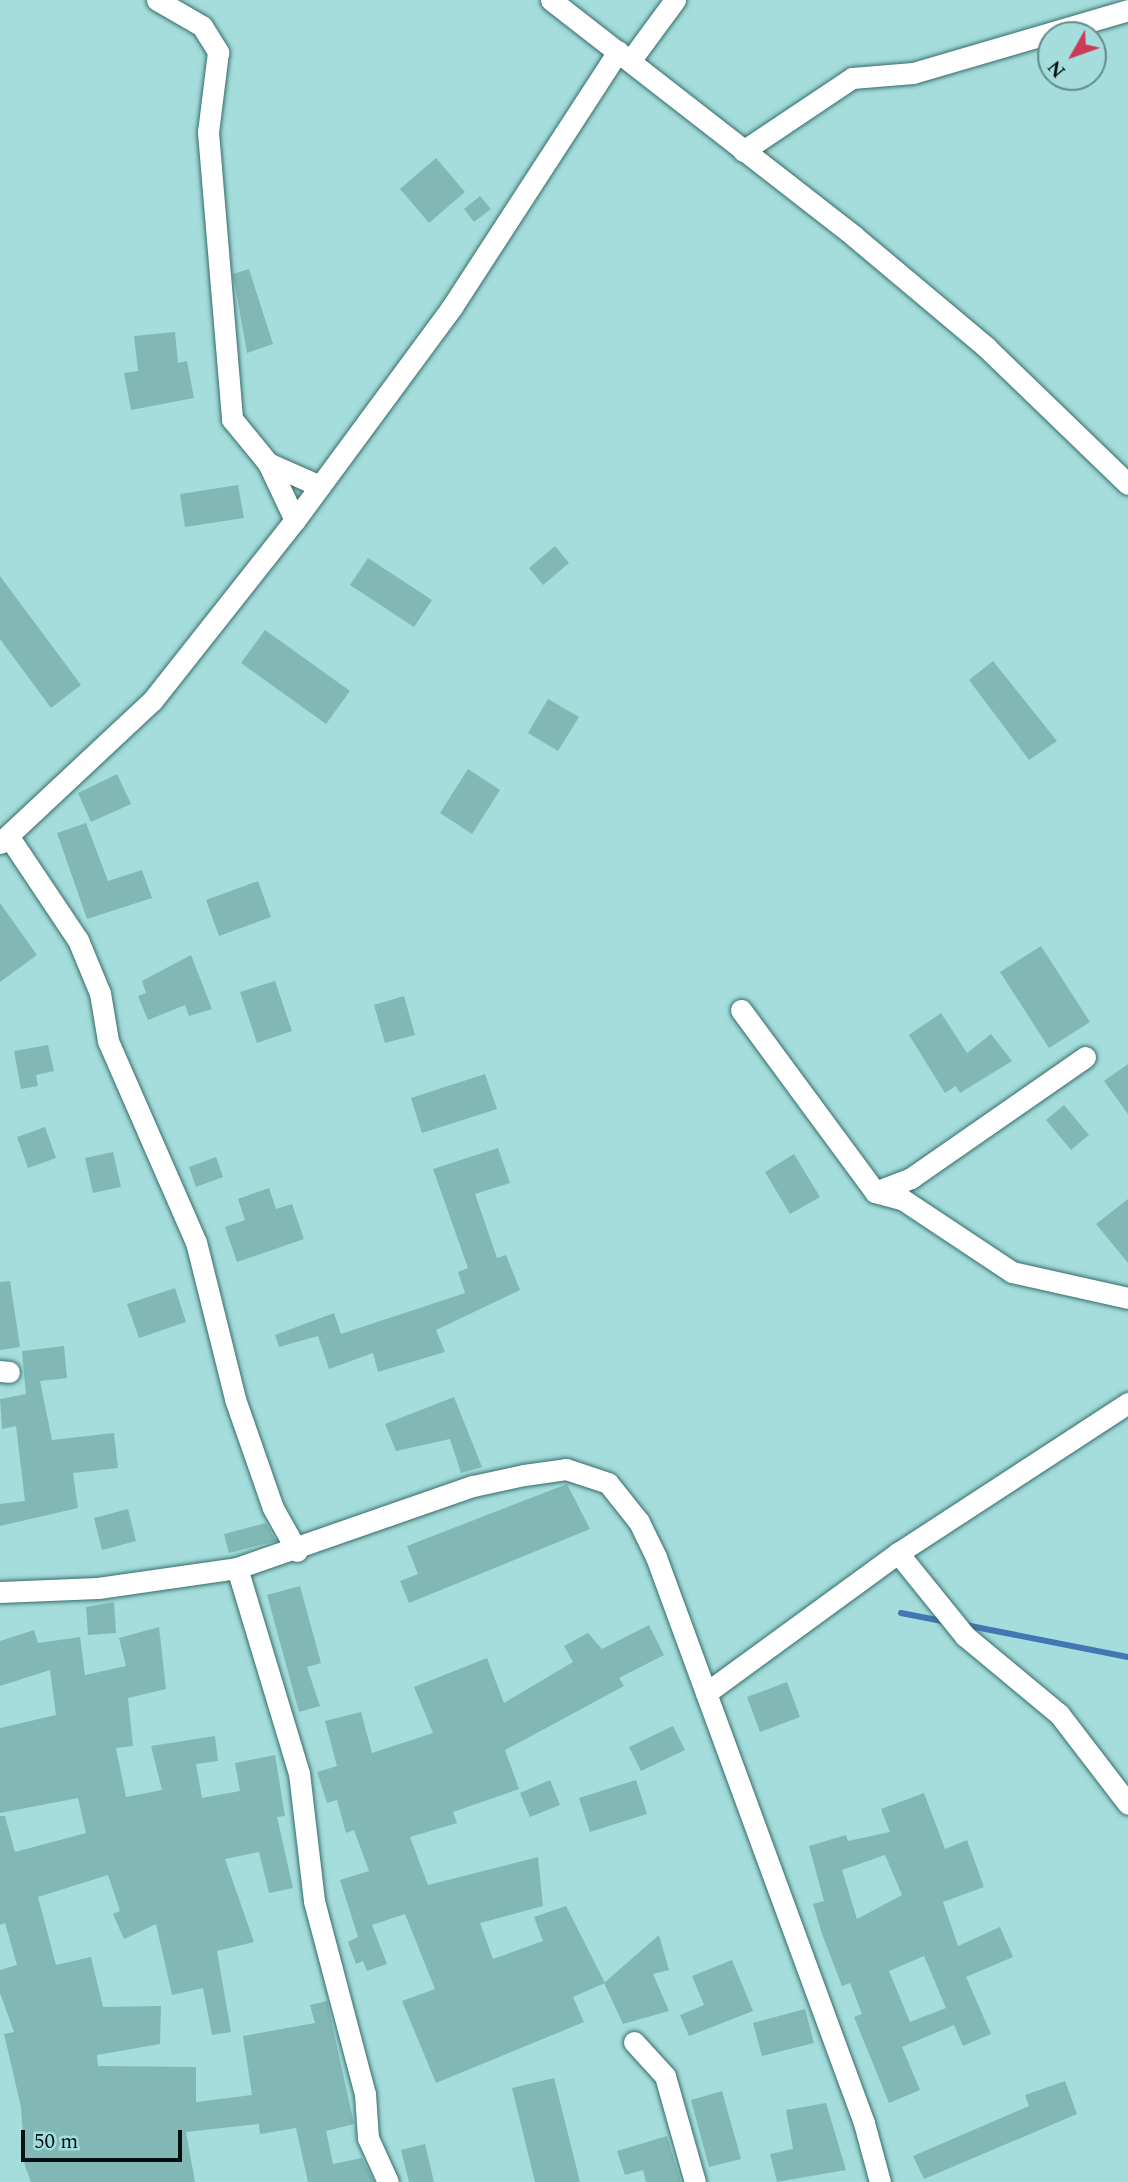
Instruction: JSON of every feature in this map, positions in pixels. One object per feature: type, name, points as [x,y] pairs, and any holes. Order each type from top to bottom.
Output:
[{"type":"street","points":[[157,0],[202,26],[218,52],[208,132],[229,390],[240,434],[268,463],[295,520]]},
{"type":"street","points":[[551,0],[986,347],[1128,484]]},
{"type":"street","points":[[298,1551],[273,1508],[235,1399],[196,1242],[108,1041],[100,993],[78,940],[4,840],[152,701],[295,520],[452,307],[624,56],[675,0]]},
{"type":"street","points":[[743,151],[852,78],[914,73],[1128,10]]},
{"type":"street","points":[[268,463],[320,486]]},
{"type":"street","points":[[741,1010],[875,1192],[902,1199],[1012,1272],[1128,1298]]},
{"type":"street","points":[[875,1192],[911,1178],[1085,1057]]},
{"type":"street","points":[[706,1693],[898,1553],[1128,1403]]},
{"type":"street","points":[[0,1592],[98,1588],[237,1568],[298,1551],[473,1486],[566,1469],[585,1473],[608,1483],[639,1522],[706,1693],[864,2123],[880,2182]]},
{"type":"street","points":[[898,1553],[965,1636],[1059,1714],[1128,1804]]},
{"type":"street","points":[[237,1568],[258,1621],[299,1773],[314,1901],[365,2094],[369,2138],[388,2182]]},
{"type":"street","points":[[634,2042],[668,2083],[695,2182]]},
{"type":"building","points":[[436,158],[465,192],[429,223],[400,189]]},
{"type":"building","points":[[480,196],[491,209],[474,222],[464,209]]},
{"type":"building","points":[[249,269],[273,344],[247,353],[233,274]]},
{"type":"building","points":[[175,332],[178,363],[187,361],[194,398],[131,410],[124,373],[138,371],[134,336]]},
{"type":"building","points":[[238,485],[244,518],[185,527],[180,494]]},
{"type":"building","points":[[555,546],[569,563],[543,585],[529,568]]},
{"type":"building","points":[[368,558],[432,600],[414,627],[350,585]]},
{"type":"building","points":[[0,576],[81,685],[51,708],[0,639]]},
{"type":"building","points":[[265,630],[350,691],[326,724],[241,663]]},
{"type":"building","points":[[993,661],[1057,741],[1029,760],[969,680]]},
{"type":"building","points":[[548,699],[579,717],[558,751],[528,733]]},
{"type":"building","points":[[468,769],[500,790],[472,834],[440,813]]},
{"type":"building","points":[[117,774],[131,804],[91,822],[78,793]]},
{"type":"building","points":[[86,823],[108,881],[142,870],[152,898],[87,919],[57,833]]},
{"type":"building","points":[[258,881],[271,917],[219,936],[206,900]]},
{"type":"building","points":[[0,903],[37,955],[0,982]]},
{"type":"building","points":[[1041,946],[1090,1022],[1049,1048],[1000,972]]},
{"type":"building","points":[[191,955],[212,1009],[189,1016],[185,1005],[148,1020],[138,996],[146,993],[142,981]]},
{"type":"building","points":[[275,981],[292,1031],[257,1043],[240,992]]},
{"type":"building","points":[[404,996],[415,1035],[385,1043],[374,1005]]},
{"type":"building","points":[[941,1013],[967,1053],[991,1034],[1012,1061],[960,1093],[956,1086],[945,1093],[909,1035]]},
{"type":"building","points":[[48,1045],[54,1071],[36,1075],[38,1086],[21,1089],[14,1051]]},
{"type":"building","points":[[1128,1064],[1128,1114],[1104,1081]]},
{"type":"building","points":[[485,1074],[497,1109],[422,1133],[411,1098]]},
{"type":"building","points":[[1064,1105],[1089,1135],[1071,1150],[1046,1120]]},
{"type":"building","points":[[45,1127],[56,1158],[28,1168],[17,1137]]},
{"type":"building","points":[[498,1148],[510,1183],[475,1194],[497,1258],[506,1255],[520,1290],[436,1330],[445,1352],[378,1372],[373,1353],[329,1369],[318,1336],[279,1347],[275,1335],[334,1313],[341,1334],[465,1293],[458,1272],[468,1268],[433,1169]]},
{"type":"building","points":[[113,1152],[121,1187],[93,1193],[85,1158]]},
{"type":"building","points":[[794,1154],[820,1197],[790,1214],[765,1172]]},
{"type":"building","points":[[216,1157],[223,1177],[196,1187],[189,1167]]},
{"type":"building","points":[[269,1188],[276,1209],[292,1204],[304,1239],[237,1262],[225,1227],[245,1220],[238,1199]]},
{"type":"building","points":[[1128,1199],[1128,1263],[1096,1224]]},
{"type":"building","points":[[10,1281],[20,1347],[0,1350],[0,1282]]},
{"type":"building","points":[[175,1288],[186,1322],[139,1338],[127,1304]]},
{"type":"building","points":[[64,1346],[67,1378],[40,1381],[52,1440],[114,1433],[118,1468],[73,1473],[78,1508],[0,1526],[0,1504],[25,1501],[16,1426],[2,1429],[0,1399],[26,1394],[22,1351]]},
{"type":"building","points":[[454,1397],[482,1467],[461,1473],[450,1439],[396,1451],[385,1424]]},
{"type":"building","points":[[567,1484],[590,1529],[409,1603],[400,1581],[418,1574],[407,1546]]},
{"type":"building","points":[[128,1509],[136,1541],[102,1550],[94,1518]]},
{"type":"building","points":[[266,1523],[276,1541],[229,1553],[224,1534]]},
{"type":"building","points":[[300,1586],[321,1663],[307,1667],[320,1706],[299,1712],[267,1595]]},
{"type":"building","points":[[114,1602],[116,1633],[88,1635],[86,1607]]},
{"type":"building","points":[[649,1625],[664,1655],[619,1678],[624,1686],[505,1750],[519,1789],[453,1812],[457,1823],[410,1837],[428,1885],[538,1857],[543,1906],[480,1923],[493,1959],[543,1941],[534,1917],[566,1906],[605,1983],[573,1997],[584,2022],[436,2083],[402,2001],[435,1989],[405,1914],[372,1925],[387,1964],[367,1971],[363,1961],[356,1964],[348,1942],[358,1937],[340,1880],[369,1871],[354,1830],[346,1833],[337,1800],[327,1803],[317,1772],[337,1766],[325,1721],[361,1712],[372,1753],[433,1733],[414,1687],[487,1658],[504,1703],[573,1662],[564,1646],[588,1633],[602,1649]]},
{"type":"building","points":[[159,1627],[166,1689],[128,1698],[133,1746],[116,1748],[126,1797],[162,1790],[151,1746],[215,1736],[218,1761],[196,1764],[202,1798],[240,1791],[235,1763],[275,1755],[285,1816],[277,1817],[293,1888],[269,1893],[259,1852],[225,1859],[254,1942],[217,1951],[231,2032],[212,2035],[203,1988],[172,1995],[156,1924],[124,1939],[113,1914],[120,1911],[108,1875],[38,1897],[56,1965],[91,1957],[103,2007],[161,2006],[160,2044],[97,2055],[98,2066],[196,2067],[196,2102],[252,2095],[243,2036],[315,2023],[310,2005],[327,2001],[354,2124],[326,2131],[333,2164],[362,2158],[374,2182],[308,2182],[296,2128],[260,2134],[259,2124],[186,2132],[195,2182],[31,2182],[25,2166],[21,2107],[4,2034],[14,2032],[0,1993],[0,1970],[17,1965],[5,1923],[0,1925],[0,1816],[5,1816],[15,1852],[86,1833],[78,1798],[0,1813],[0,1728],[56,1715],[50,1670],[0,1686],[0,1641],[34,1630],[38,1643],[80,1637],[85,1675],[126,1666],[119,1638]]},
{"type":"building","points":[[787,1682],[800,1717],[760,1732],[747,1697]]},
{"type":"building","points":[[673,1726],[685,1750],[641,1771],[629,1747]]},
{"type":"building","points":[[550,1780],[560,1805],[530,1817],[520,1793]]},
{"type":"building","points":[[636,1780],[647,1814],[590,1832],[579,1798]]},
{"type":"building","points":[[924,1793],[945,1849],[967,1840],[984,1887],[943,1902],[958,1946],[1000,1927],[1013,1957],[966,1977],[991,2034],[963,2046],[954,2025],[902,2047],[920,2090],[889,2103],[854,2017],[862,2014],[850,1983],[842,1986],[822,1934],[813,1904],[824,1901],[809,1846],[846,1835],[848,1841],[890,1832],[881,1809]],"holes":[[[885,1855],[902,1895],[857,1919],[842,1870]],[[924,1956],[946,2008],[910,2022],[889,1971]]]},
{"type":"building","points":[[659,1935],[669,1970],[653,1974],[669,2011],[623,2024],[604,1983]]},
{"type":"building","points":[[732,1960],[753,2011],[689,2036],[680,2015],[704,2005],[692,1976]]},
{"type":"building","points":[[805,2009],[814,2043],[762,2056],[753,2023]]},
{"type":"building","points":[[554,2078],[580,2182],[535,2182],[512,2088]]},
{"type":"building","points":[[1065,2081],[1077,2114],[924,2179],[913,2156],[1029,2106],[1025,2095]]},
{"type":"building","points":[[722,2091],[741,2159],[709,2167],[691,2100]]},
{"type":"building","points":[[826,2103],[846,2170],[777,2182],[770,2154],[793,2149],[786,2110]]},
{"type":"building","points":[[667,2136],[681,2182],[646,2182],[643,2170],[625,2175],[617,2151]]},
{"type":"building","points":[[425,2144],[434,2182],[409,2182],[401,2150]]},
{"type":"waterway","points":[[901,1613],[947,1622]]},
{"type":"waterway","points":[[965,1625],[1128,1657]]}]
